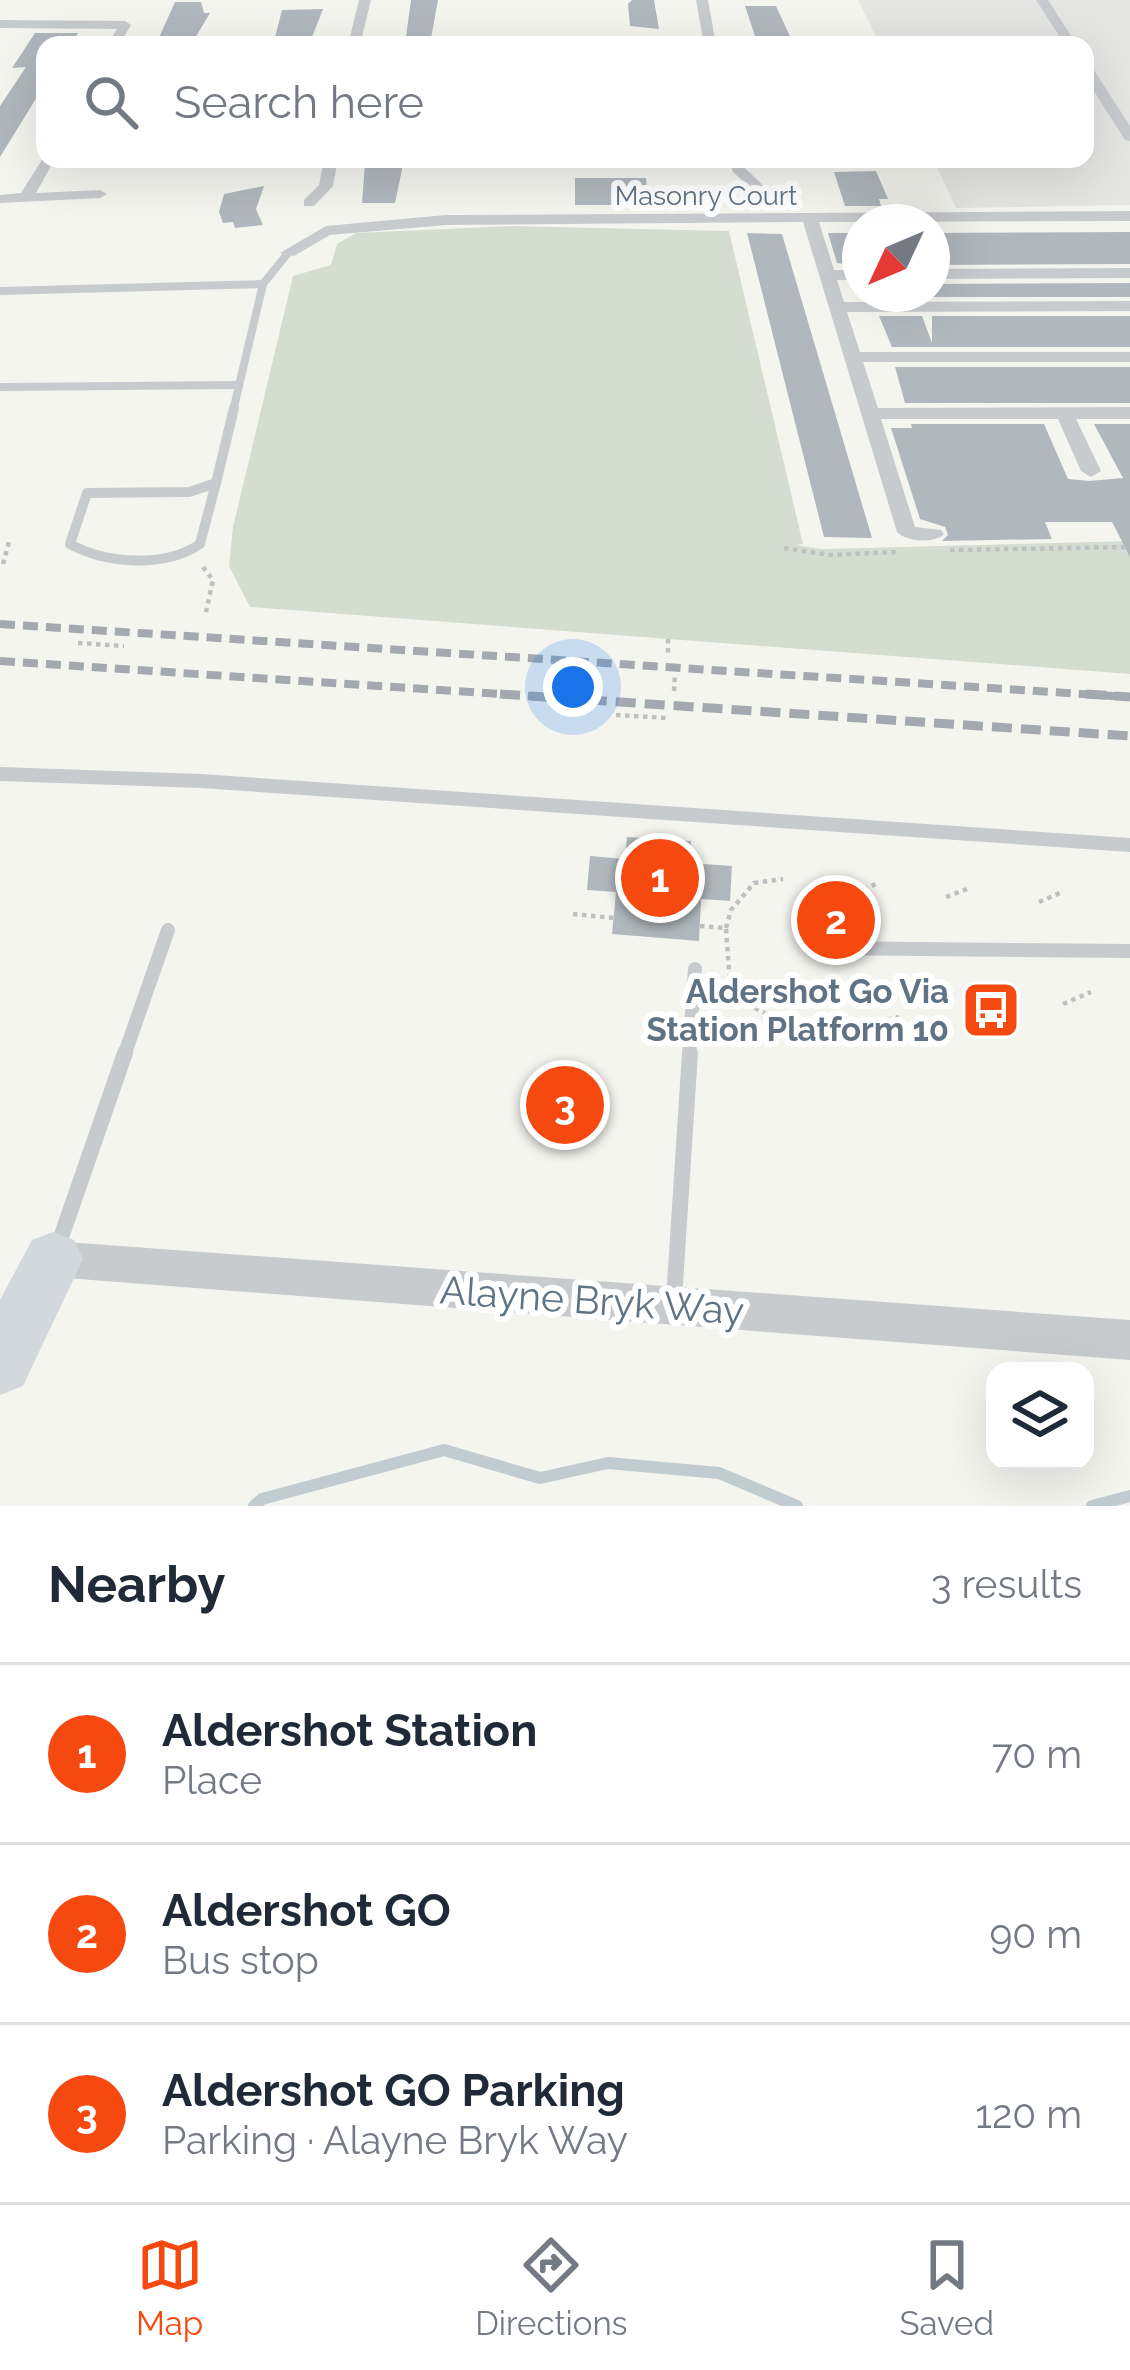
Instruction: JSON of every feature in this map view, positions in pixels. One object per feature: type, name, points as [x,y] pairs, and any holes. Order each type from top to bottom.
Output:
[{"type":"highway","points":[[0,1365],[53,1258]]},
{"type":"street","points":[[356,36],[365,0]]},
{"type":"street","points":[[702,0],[708,36]]},
{"type":"street","points":[[1042,0],[1065,36]]},
{"type":"street","points":[[0,24],[125,25],[118,36]]},
{"type":"street","points":[[1094,81],[1130,137]]},
{"type":"street","points":[[26,196],[43,168]]},
{"type":"street","points":[[309,202],[326,186],[330,168]]},
{"type":"street","points":[[738,168],[760,189]]},
{"type":"street","points":[[0,199],[100,194]]},
{"type":"street","name":"Masonry Court","points":[[288,253],[326,231],[446,220],[1130,216]]},
{"type":"street","points":[[810,219],[908,532],[936,542]]},
{"type":"street","points":[[950,274],[1130,273]]},
{"type":"street","points":[[827,275],[842,275]]},
{"type":"street","points":[[837,307],[1130,306]]},
{"type":"street","points":[[853,357],[1130,357]]},
{"type":"street","points":[[871,414],[1130,413]]},
{"type":"street","points":[[1065,414],[1091,471]]},
{"type":"street","name":"Alayne Bryk Way","points":[[53,1258],[1130,1340]]},
{"type":"lane","points":[[216,483],[189,493],[87,493],[70,544],[92,557],[170,558],[194,551],[200,544],[216,483],[263,284],[288,253]]},
{"type":"lane","points":[[0,291],[263,284]]},
{"type":"lane","points":[[0,387],[239,385]]},
{"type":"lane","points":[[0,774],[201,781],[1130,844]]},
{"type":"lane","points":[[53,1258],[168,930]]},
{"type":"lane","points":[[823,948],[1130,951]]},
{"type":"lane","points":[[673,1306],[695,969]]},
{"type":"path","points":[[3,564],[10,538]]},
{"type":"path","points":[[936,542],[1130,547]]},
{"type":"path","points":[[784,548],[830,555],[898,552]]},
{"type":"path","points":[[199,562],[213,580],[206,612]]},
{"type":"path","points":[[74,651],[82,636]]},
{"type":"path","points":[[668,639],[668,653]]},
{"type":"path","points":[[78,643],[124,646]]},
{"type":"path","points":[[674,691],[675,675]]},
{"type":"path","points":[[616,716],[667,718]]},
{"type":"path","points":[[783,879],[754,883],[731,910],[724,970],[742,1001],[789,1019],[877,1024],[899,1017]]},
{"type":"path","points":[[854,892],[876,884]]},
{"type":"path","points":[[946,897],[967,889]]},
{"type":"path","points":[[1039,902],[1060,893]]},
{"type":"path","points":[[573,914],[614,918]]},
{"type":"path","points":[[700,926],[726,928]]},
{"type":"path","points":[[1063,1004],[1091,992]]},
{"type":"path","points":[[972,1016],[993,1004]]},
{"type":"shaded area","points":[[858,0],[1130,0],[1130,205],[956,208],[937,168],[1094,168],[1094,36],[876,36]]},
{"type":"shaded area","points":[[512,226],[729,231],[803,544],[796,545],[822,549],[1130,541],[1130,674],[250,607],[229,566],[233,527],[293,276],[331,265],[337,244],[356,233]]},
{"type":"building","points":[[411,0],[438,0],[431,36],[406,36]]},
{"type":"building","points":[[654,0],[659,29],[630,26],[628,4]]},
{"type":"building","points":[[175,2],[201,2],[204,13],[210,13],[196,36],[160,36]]},
{"type":"building","points":[[745,6],[776,6],[790,36],[755,36]]},
{"type":"building","points":[[323,9],[312,36],[275,36],[282,10]]},
{"type":"building","points":[[35,33],[78,33],[36,36],[36,99],[0,157],[0,106],[26,67],[12,68]]},
{"type":"building","points":[[365,168],[402,168],[395,203],[362,203]]},
{"type":"building","points":[[876,171],[888,199],[879,199],[880,204],[844,204],[834,172]]},
{"type":"building","points":[[575,178],[646,178],[648,205],[575,205]]},
{"type":"building","points":[[264,186],[256,209],[263,225],[235,228],[233,222],[223,223],[219,212],[224,194]]},
{"type":"building","points":[[1130,232],[1130,264],[950,265],[950,233]]},
{"type":"building","points":[[747,233],[782,234],[872,538],[824,537]]},
{"type":"building","points":[[828,233],[842,233],[842,264],[837,263]]},
{"type":"building","points":[[1130,283],[1130,297],[950,297],[950,284]]},
{"type":"building","points":[[879,316],[922,316],[932,343],[932,316],[1130,316],[1130,347],[892,347]]},
{"type":"building","points":[[895,367],[1130,367],[1130,403],[905,403]]},
{"type":"building","points":[[911,424],[1044,424],[1068,479],[1089,481],[1123,478],[1094,424],[1130,424],[1130,557],[1112,522],[1045,522],[1052,539],[942,541],[948,535],[945,527],[920,519],[891,428],[912,428]]},
{"type":"building","points":[[627,837],[691,841],[690,863],[732,866],[730,901],[701,899],[699,941],[612,934],[616,892],[587,890],[590,856],[625,859]]},
{"type":"waterway","points":[[254,1506],[262,1499],[444,1450],[540,1478],[608,1463],[719,1473],[797,1506]]},
{"type":"waterway","points":[[1092,1506],[1130,1496]]},
{"type":"railway","points":[[0,624],[1130,697],[1086,694]]},
{"type":"railway","points":[[0,661],[545,697]]},
{"type":"railway","points":[[500,694],[545,697]]},
{"type":"railway","points":[[545,697],[1130,736]]},
{"type":"place","name":"Aldershot Station","points":[[660,878]]},
{"type":"place","name":"Aldershot GO","points":[[836,920]]},
{"type":"place","name":"Aldershot Go Via Station Platform 10","points":[[991,1010]]},
{"type":"place","name":"Aldershot GO Parking","points":[[565,1105]]}]
